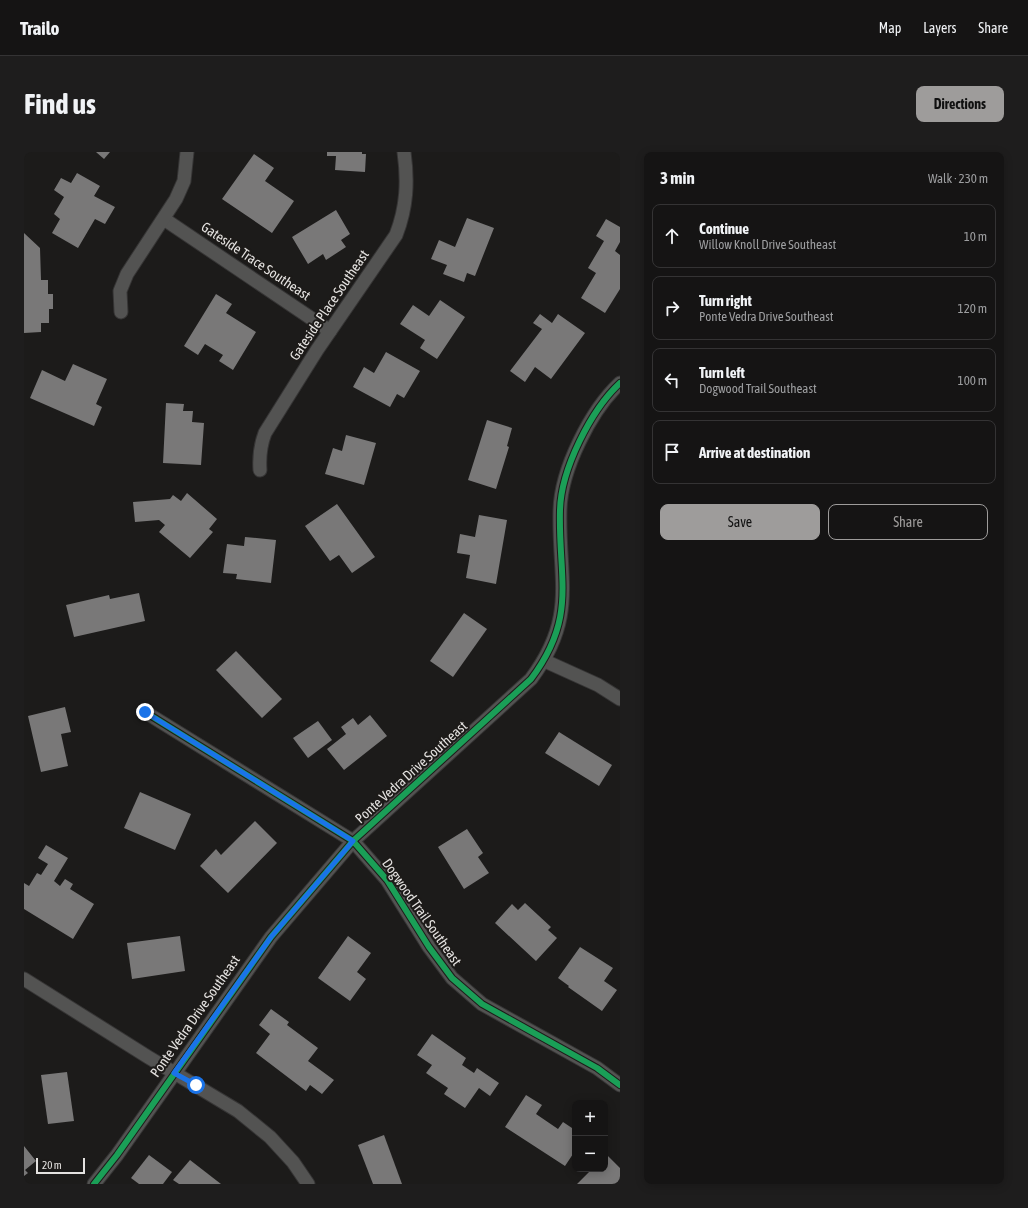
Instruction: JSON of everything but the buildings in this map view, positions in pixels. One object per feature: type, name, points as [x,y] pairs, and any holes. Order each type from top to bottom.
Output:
[{"type":"street","points":[[121,312],[120,291],[127,274],[176,199],[184,181],[186,152]]},
{"type":"street","name":"Gateside Place Southeast","points":[[260,470],[259,455],[265,433],[330,331],[396,235],[402,219],[407,183],[404,152]]},
{"type":"street","name":"Gateside Trace Southeast","points":[[164,218],[330,331]]},
{"type":"street","name":"Ponte Vedra Drive Southeast","points":[[94,1184],[117,1155],[271,937],[353,841],[531,679],[545,661],[559,624],[564,598],[560,509],[563,488],[570,464],[579,444],[609,393],[620,383]]},
{"type":"street","points":[[545,661],[598,685],[620,698]]},
{"type":"street","name":"Dogwood Trail Southeast","points":[[145,712],[353,841],[387,880],[429,947],[452,978],[482,1004],[597,1068],[620,1085]]},
{"type":"street","points":[[24,980],[238,1111],[270,1137],[293,1162],[308,1184]]},
{"type":"cycle path","points":[[94,1184],[117,1155],[271,937],[353,841],[531,679],[546,656],[555,636],[560,616],[562,597],[560,510],[566,477],[572,459],[589,424],[599,408],[620,383]]},
{"type":"cycle path","points":[[145,712],[353,841],[387,880],[429,947],[452,978],[482,1004],[597,1068],[620,1085]]},
{"type":"route","points":[[145,712],[353,841],[271,937],[174,1073],[196,1085]]}]
